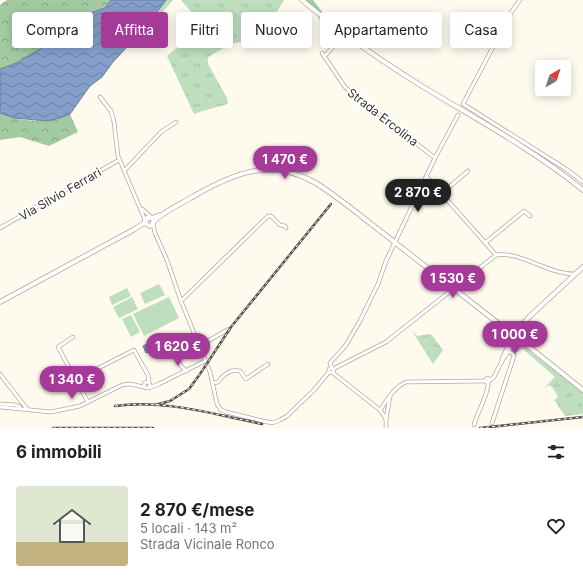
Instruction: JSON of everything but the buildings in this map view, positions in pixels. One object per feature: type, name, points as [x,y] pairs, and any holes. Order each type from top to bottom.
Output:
[{"type":"main road","points":[[302,0],[364,50],[525,148],[583,190]]},
{"type":"main road","points":[[0,302],[135,229],[147,223],[151,225],[152,220],[204,190],[238,175],[258,170],[276,171],[300,176],[321,186],[395,242],[583,390]]},
{"type":"main road","points":[[147,223],[147,218],[152,220]]},
{"type":"main road","points":[[515,337],[522,325],[530,316],[583,267]]},
{"type":"street","points":[[520,0],[512,11],[463,104],[566,169],[583,182]]},
{"type":"street","name":"Strada Ercolina","points":[[330,48],[323,55],[345,87],[435,158]]},
{"type":"street","points":[[100,97],[111,111],[119,160],[147,223],[154,233],[167,260],[181,301],[211,377],[218,404],[221,410],[226,412],[272,423],[287,416],[314,390],[329,372],[329,369],[333,370],[386,342],[496,255],[507,254],[564,273],[576,274]]},
{"type":"street","points":[[386,419],[380,410],[333,370],[330,363],[346,345],[360,321],[378,284],[386,261],[435,158],[458,114]]},
{"type":"street","points":[[124,171],[161,132],[176,122]]},
{"type":"street","name":"Via Silvio Ferrari","points":[[0,228],[119,160]]},
{"type":"street","points":[[441,194],[468,171]]},
{"type":"street","points":[[427,177],[496,255]]},
{"type":"street","points":[[140,206],[152,220],[154,233]]},
{"type":"street","points":[[485,243],[524,211],[530,216]]},
{"type":"street","points":[[181,301],[268,216],[271,216],[280,225],[285,226],[286,228]]},
{"type":"street","points":[[199,346],[229,329]]},
{"type":"street","points":[[73,337],[58,347],[88,402]]},
{"type":"street","points":[[380,410],[394,390],[399,385],[406,382],[488,381],[494,377],[515,337]]},
{"type":"street","points":[[76,380],[134,350],[148,376],[147,385]]},
{"type":"street","points":[[492,423],[514,356],[507,350]]},
{"type":"street","points":[[177,358],[181,366],[186,371]]},
{"type":"street","points":[[0,407],[51,412],[80,406],[122,385],[156,385],[205,361]]},
{"type":"street","points":[[213,384],[218,382],[229,372],[235,370],[240,370],[246,379],[268,364]]},
{"type":"street","points":[[181,366],[181,373]]},
{"type":"street","points":[[0,374],[27,409]]},
{"type":"street","points":[[474,425],[477,413],[488,389],[488,381]]},
{"type":"street","points":[[386,428],[390,396]]},
{"type":"street","points":[[0,404],[16,405],[22,408]]},
{"type":"green space","points":[[7,0],[111,0],[105,8],[93,12],[12,12],[12,48],[41,48],[16,63],[0,69],[0,5]]},
{"type":"green space","points":[[166,0],[173,0],[162,12],[157,12]]},
{"type":"green space","points":[[181,0],[284,0],[277,12],[241,12],[241,42],[233,44],[233,12],[191,12]]},
{"type":"green space","points":[[306,0],[313,0],[322,12],[320,12],[320,20]]},
{"type":"green space","points":[[177,48],[224,48],[208,57],[208,64],[227,98],[228,104],[194,114],[167,56]]},
{"type":"green space","points":[[0,113],[22,120],[36,121],[50,120],[70,114],[78,132],[49,146],[20,137],[0,140]]},
{"type":"green space","points":[[159,284],[165,295],[145,304],[140,293]]},
{"type":"green space","points":[[127,288],[131,296],[112,305],[109,297]]},
{"type":"green space","points":[[132,297],[138,309],[119,318],[113,307]]},
{"type":"green space","points":[[169,297],[179,318],[144,336],[133,314]]},
{"type":"green space","points":[[131,315],[140,332],[131,337],[122,319]]},
{"type":"green space","points":[[412,331],[417,336],[431,334],[443,350],[433,364]]},
{"type":"green space","points":[[514,345],[524,347],[583,393],[583,414],[565,416],[554,400],[558,397],[553,388],[549,385],[544,388],[555,377],[523,349],[517,352],[512,351]]},
{"type":"water","points":[[111,0],[166,0],[157,12],[101,12],[101,48],[126,48],[102,77],[90,86],[70,114],[47,121],[15,118],[0,113],[0,69],[16,63],[41,48],[93,48],[93,12],[105,8]]},
{"type":"water","points":[[159,338],[163,345],[146,353],[143,346]]},
{"type":"railway","points":[[155,405],[170,401],[189,389],[231,327],[331,204]]},
{"type":"railway","points":[[115,406],[143,404],[170,406],[198,410],[262,424]]},
{"type":"railway","points":[[480,428],[583,417]]},
{"type":"railway","points":[[53,428],[153,428]]}]
